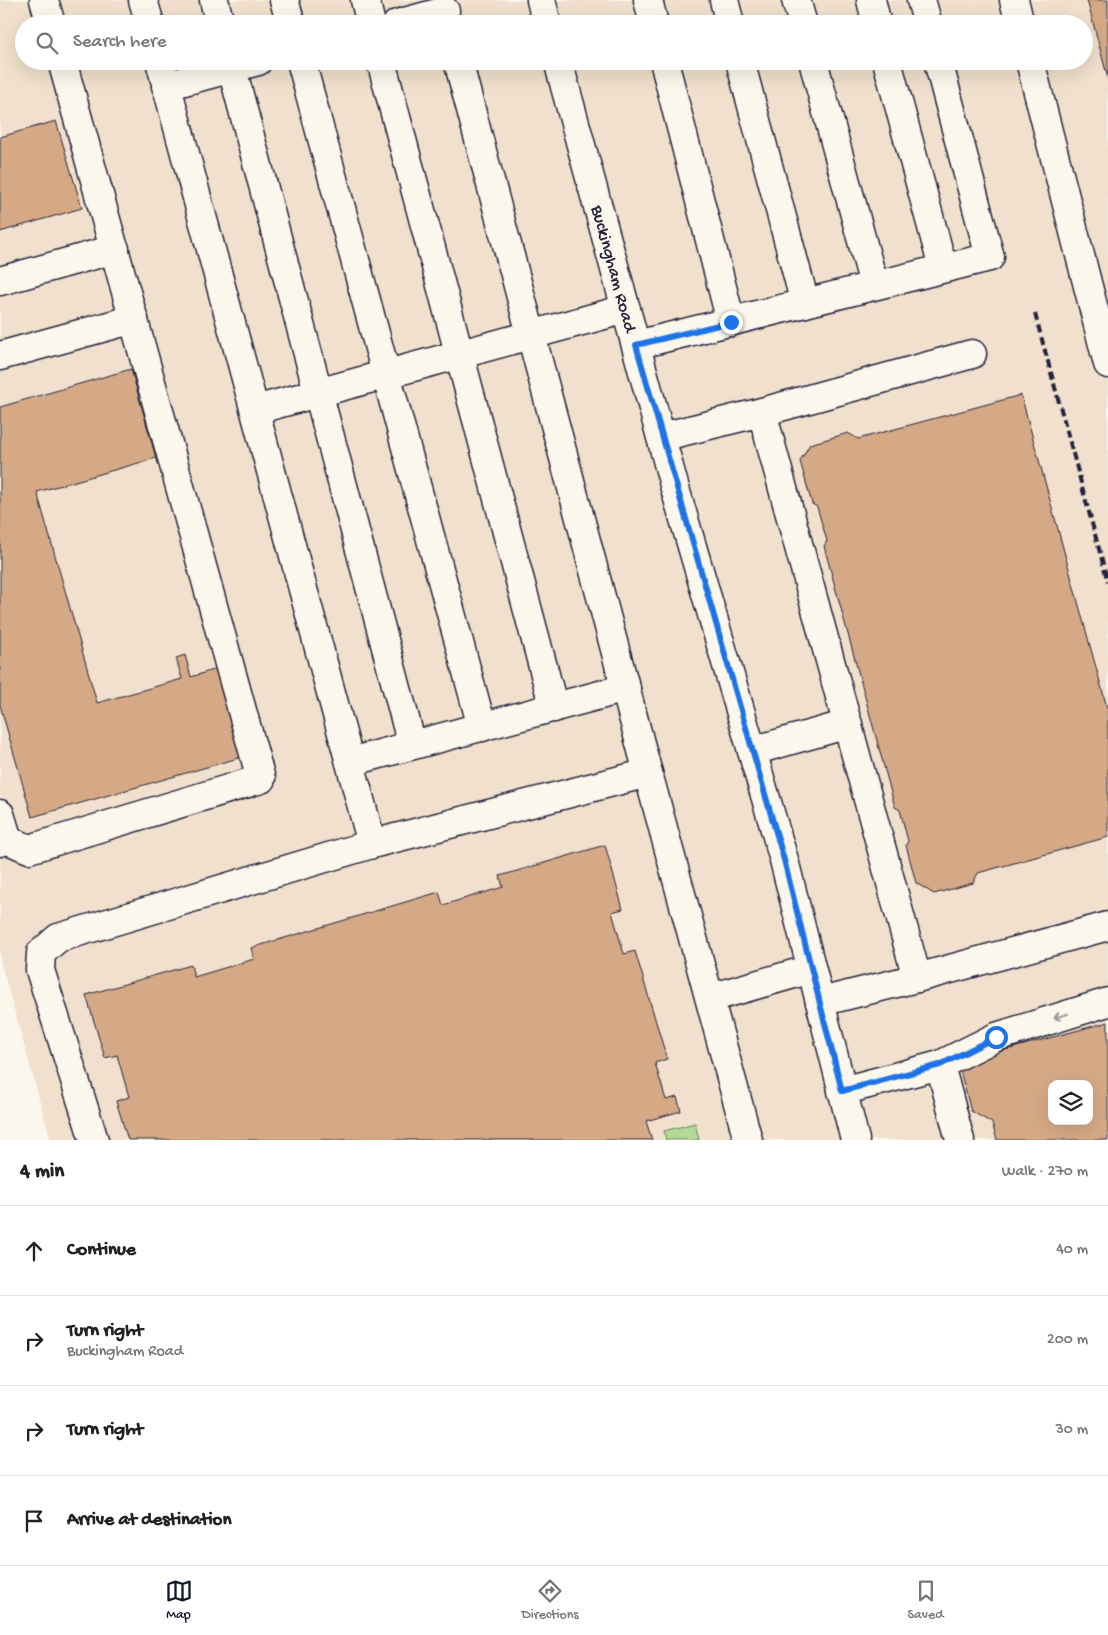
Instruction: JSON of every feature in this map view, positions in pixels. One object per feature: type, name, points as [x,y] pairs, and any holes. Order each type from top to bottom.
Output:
[{"type":"street","points":[[44,0],[48,15]]},
{"type":"street","points":[[143,0],[147,15]]},
{"type":"street","points":[[214,0],[218,15]]},
{"type":"street","points":[[284,0],[288,15]]},
{"type":"street","points":[[365,0],[369,15]]},
{"type":"street","points":[[648,0],[652,15]]},
{"type":"street","points":[[724,0],[728,15]]},
{"type":"street","points":[[796,0],[800,15]]},
{"type":"street","points":[[871,0],[875,15]]},
{"type":"street","points":[[922,0],[926,15]]},
{"type":"street","points":[[1014,0],[1018,15]]},
{"type":"street","points":[[0,814],[4,841],[30,849],[261,780],[65,70]]},
{"type":"street","points":[[193,70],[163,74],[372,844]]},
{"type":"street","points":[[232,70],[412,745]]},
{"type":"street","points":[[303,70],[482,727]]},
{"type":"street","points":[[383,70],[554,708]]},
{"type":"street","points":[[460,70],[748,1140]]},
{"type":"street","name":"Buckingham Road","points":[[560,70],[661,437],[784,860],[855,1140]]},
{"type":"street","points":[[666,70],[731,322]]},
{"type":"street","points":[[742,70],[805,303]]},
{"type":"street","points":[[815,70],[874,285]]},
{"type":"street","points":[[889,70],[943,268]]},
{"type":"street","points":[[636,345],[990,257],[940,70]]},
{"type":"street","points":[[1032,70],[1108,364]]},
{"type":"street","points":[[0,281],[115,249]]},
{"type":"street","points":[[254,410],[626,309]]},
{"type":"street","points":[[0,356],[134,319]]},
{"type":"street","points":[[661,437],[762,412],[972,354]]},
{"type":"street","points":[[762,412],[917,978]]},
{"type":"street","points":[[350,762],[626,688]]},
{"type":"street","points":[[752,751],[848,724]]},
{"type":"street","points":[[94,1140],[40,970],[41,953],[58,938],[372,844],[648,773]]},
{"type":"street","points":[[820,1002],[917,978],[1108,926]]},
{"type":"street","points":[[710,998],[812,969]]},
{"type":"street","points":[[842,1091],[940,1065],[996,1037],[1108,1002]]},
{"type":"street","points":[[940,1065],[960,1140]]},
{"type":"shaded area","points":[[0,0],[1108,0],[1108,1140],[51,1140],[0,960]]},
{"type":"green space","points":[[695,1123],[699,1140],[666,1140],[664,1131]]},
{"type":"building","points":[[1087,0],[1108,0],[1108,79],[1093,23],[1093,15],[1091,15]]},
{"type":"building","points":[[56,121],[82,208],[0,232],[0,137]]},
{"type":"building","points":[[131,369],[156,458],[37,492],[97,703],[182,679],[176,658],[185,655],[191,677],[216,669],[242,757],[32,817],[0,705],[0,407]]},
{"type":"building","points":[[1021,395],[1108,711],[1108,837],[978,873],[973,883],[934,894],[916,883],[906,845],[908,841],[900,810],[895,807],[824,546],[827,541],[817,507],[812,504],[800,461],[810,444],[848,433],[858,439]]},
{"type":"building","points":[[605,845],[623,909],[612,912],[624,954],[635,951],[667,1059],[655,1063],[666,1100],[677,1097],[681,1111],[646,1121],[652,1140],[128,1140],[116,1101],[129,1097],[117,1055],[105,1058],[86,995],[191,965],[194,977],[254,959],[251,948],[439,892],[443,905],[503,887],[500,876]]},
{"type":"building","points":[[1108,1022],[1108,1140],[997,1140],[992,1123],[971,1111],[958,1063]]},
{"type":"railway","points":[[1035,314],[1108,582]]},
{"type":"route","points":[[731,322],[636,345],[674,485],[784,860],[842,1091],[940,1065],[996,1037]]}]
